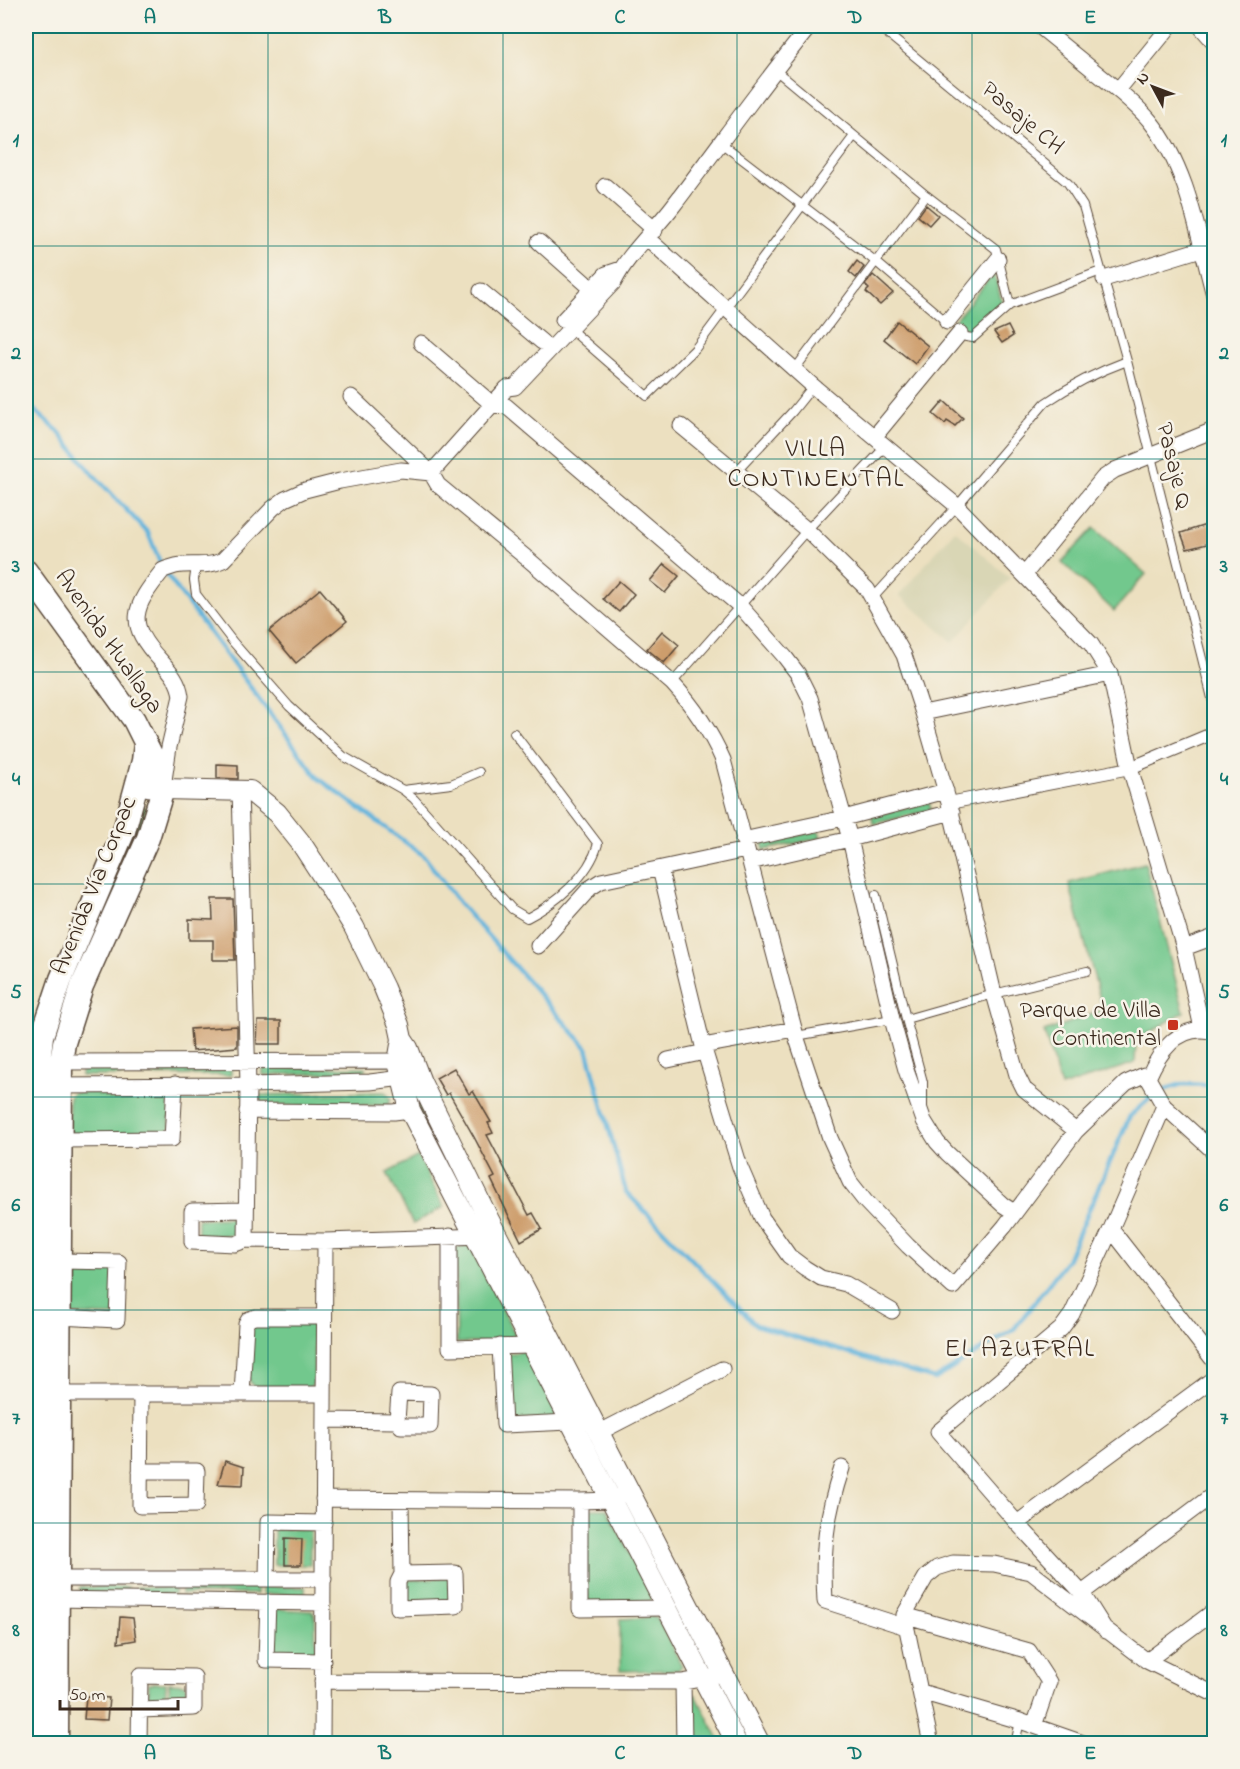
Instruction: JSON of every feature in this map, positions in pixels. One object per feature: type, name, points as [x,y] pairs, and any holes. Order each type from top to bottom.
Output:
[{"type":"main road","name":"Avenida Huallaga","points":[[26,571],[134,720],[145,744]]},
{"type":"main road","name":"Avenida Vía Corpac","points":[[36,1743],[47,1589],[50,1062],[42,1036],[61,979],[124,831],[143,761],[145,744]]},
{"type":"main road","name":"Avenida Vía Corpac","points":[[50,1062],[64,1043],[82,986],[148,838],[163,789],[157,766],[145,744]]},
{"type":"main road","name":"Avenida Vía Corpac","points":[[48,1394],[59,1317],[60,1140],[49,1086]]},
{"type":"main road","name":"Avenida Vía Corpac","points":[[47,1589],[57,1743]]},
{"type":"street","points":[[431,473],[507,388],[515,387],[614,282],[621,269],[721,143],[774,69],[810,26]]},
{"type":"street","points":[[1039,26],[1118,90],[1150,121],[1168,150],[1208,247],[1215,295]]},
{"type":"street","points":[[1118,90],[1170,26]]},
{"type":"street","points":[[1200,26],[1215,42]]},
{"type":"street","points":[[605,186],[725,308],[813,386],[957,506],[1092,644],[1110,674],[1130,768],[1208,1030],[1179,1036],[1168,1045],[1158,1057],[1150,1079]]},
{"type":"street","points":[[539,242],[592,289]]},
{"type":"street","points":[[1102,275],[1208,247]]},
{"type":"street","points":[[947,322],[998,259]]},
{"type":"street","points":[[507,388],[507,381],[606,274],[621,269]]},
{"type":"street","points":[[481,291],[542,342]]},
{"type":"street","points":[[880,441],[960,333]]},
{"type":"street","points":[[422,343],[492,404],[506,406],[740,606],[798,674],[810,698],[850,839],[899,1019],[906,1070],[923,1119],[933,1137],[947,1153],[1003,1205],[1014,1212]]},
{"type":"street","points":[[351,397],[431,473],[438,485],[672,683],[692,704],[714,739],[723,760],[795,1033],[830,1138],[850,1182],[883,1221],[953,1287],[1076,1131],[1126,1083],[1144,1075],[1150,1079],[1164,1106],[1214,1152]]},
{"type":"street","points":[[681,426],[807,530],[845,565],[867,589],[904,655],[924,713],[949,802],[994,994],[1017,1075],[1024,1089],[1076,1131]]},
{"type":"street","points":[[1026,574],[1103,478],[1116,470],[1215,430]]},
{"type":"street","points":[[163,789],[168,747],[181,696],[178,681],[140,635],[137,621],[140,602],[163,570],[184,564],[213,565],[223,560],[273,508],[304,490],[401,470],[431,473]]},
{"type":"street","points":[[924,713],[1110,674]]},
{"type":"street","points":[[145,744],[157,741],[176,720]]},
{"type":"street","points":[[746,851],[844,818],[949,802],[1130,768],[1215,734]]},
{"type":"street","points":[[137,784],[163,789],[250,791],[277,813],[302,843],[354,927],[384,988],[399,1025],[408,1069],[410,1110],[737,1743]]},
{"type":"street","points":[[240,789],[248,1084],[246,1240]]},
{"type":"street","points":[[538,946],[590,888],[601,881],[746,851],[850,839],[949,802]]},
{"type":"street","points":[[660,869],[704,1049],[733,1149],[749,1193],[762,1218],[789,1256],[805,1268],[821,1278],[846,1284],[892,1311]]},
{"type":"street","points":[[1184,948],[1215,937]]},
{"type":"street","points":[[668,1060],[704,1049],[795,1033]]},
{"type":"street","points":[[50,1062],[369,1060],[408,1069],[600,1432],[760,1743]]},
{"type":"street","points":[[49,1086],[248,1084],[408,1069]]},
{"type":"street","points":[[60,1140],[172,1139],[175,1084]]},
{"type":"street","points":[[1106,1631],[1082,1593],[938,1432],[1061,1329],[1072,1314],[1164,1106]]},
{"type":"street","points":[[247,1111],[394,1112],[410,1110]]},
{"type":"street","points":[[246,1210],[192,1211],[192,1242],[235,1244],[246,1240],[325,1241],[475,1237],[496,1234]]},
{"type":"street","points":[[1111,1229],[1215,1361]]},
{"type":"street","points":[[450,1236],[450,1348],[530,1346]]},
{"type":"street","points":[[322,1743],[325,1241]]},
{"type":"street","points":[[59,1261],[119,1262],[117,1320],[59,1317]]},
{"type":"street","points":[[242,1394],[246,1324],[249,1319],[255,1317],[324,1317]]},
{"type":"street","points":[[500,1346],[504,1425],[570,1422]]},
{"type":"street","points":[[600,1432],[722,1369]]},
{"type":"street","points":[[1017,1523],[1215,1378]]},
{"type":"street","points":[[140,1471],[141,1393]]},
{"type":"street","points":[[48,1394],[324,1394]]},
{"type":"street","points":[[324,1420],[397,1421]]},
{"type":"street","points":[[842,1468],[831,1500],[825,1534],[823,1568],[825,1601],[1029,1651],[1050,1682],[1027,1724]]},
{"type":"street","points":[[323,1499],[580,1501],[611,1500],[631,1492]]},
{"type":"street","points":[[1082,1593],[1215,1494]]},
{"type":"street","points":[[401,1501],[402,1574]]},
{"type":"street","points":[[580,1501],[580,1609],[666,1608]]},
{"type":"street","points":[[267,1579],[268,1522],[324,1523]]},
{"type":"street","points":[[931,1743],[905,1621],[926,1576],[937,1568],[953,1563],[994,1564],[1031,1572],[1147,1661],[1215,1694]]},
{"type":"street","points":[[47,1589],[267,1579],[324,1579]]},
{"type":"street","points":[[47,1589],[323,1603]]},
{"type":"street","points":[[268,1602],[266,1660],[323,1661]]},
{"type":"street","points":[[1147,1661],[1215,1611]]},
{"type":"street","points":[[322,1681],[683,1682],[724,1673]]},
{"type":"street","points":[[139,1743],[140,1676],[194,1677],[194,1708],[140,1710]]},
{"type":"street","points":[[683,1682],[684,1743]]},
{"type":"street","points":[[921,1692],[1086,1743]]},
{"type":"lane","name":"Pasaje CH","points":[[878,26],[1068,183],[1083,206],[1102,275]]},
{"type":"lane","points":[[774,69],[926,195],[996,249],[1010,305]]},
{"type":"lane","points":[[569,328],[647,396],[695,349],[854,136]]},
{"type":"lane","points":[[721,143],[875,261],[960,333],[973,338],[1010,305],[1102,275]]},
{"type":"lane","points":[[795,369],[926,195]]},
{"type":"lane","name":"Pasaje Q","points":[[1102,275],[1127,361],[1215,706]]},
{"type":"lane","points":[[872,599],[957,506],[1045,403],[1094,374],[1127,361]]},
{"type":"lane","points":[[735,472],[793,411],[813,386]]},
{"type":"lane","points":[[672,683],[807,530],[880,441]]},
{"type":"lane","points":[[196,566],[194,580],[196,594],[233,642],[289,706],[343,756],[404,790],[512,909],[527,918],[570,887],[595,856],[598,844],[514,734]]},
{"type":"lane","points":[[404,790],[451,784],[479,772]]},
{"type":"lane","points":[[876,895],[899,1019]]},
{"type":"lane","points":[[795,1033],[899,1019],[1088,971]]},
{"type":"lane","points":[[1014,1743],[1027,1724]]},
{"type":"shaded area","points":[[955,530],[1010,578],[953,642],[899,595]]},
{"type":"green space","points":[[994,273],[1003,306],[975,332],[969,333],[954,321]]},
{"type":"green space","points":[[1094,528],[1146,574],[1114,611],[1062,562]]},
{"type":"green space","points":[[929,802],[931,810],[873,824],[872,816]]},
{"type":"green space","points":[[138,805],[146,808],[139,838],[103,922],[94,918]]},
{"type":"green space","points":[[819,831],[821,838],[764,850],[762,843]]},
{"type":"green space","points":[[1145,863],[1184,1012],[1136,1041],[1135,1063],[1061,1087],[1044,1032],[1103,1010],[1069,883]]},
{"type":"green space","points":[[365,1067],[365,1072],[263,1075],[263,1069]]},
{"type":"green space","points":[[231,1069],[231,1075],[81,1076],[81,1070]]},
{"type":"green space","points":[[73,1092],[169,1093],[170,1137],[68,1135],[69,1097]]},
{"type":"green space","points":[[385,1092],[391,1099],[388,1105],[258,1106],[258,1095]]},
{"type":"green space","points":[[417,1097],[478,1217],[473,1220],[412,1100]]},
{"type":"green space","points":[[418,1156],[444,1207],[413,1224],[387,1173]]},
{"type":"green space","points":[[233,1218],[233,1235],[198,1236],[198,1219]]},
{"type":"green space","points":[[470,1246],[517,1338],[514,1343],[457,1343],[455,1247]]},
{"type":"green space","points":[[71,1266],[114,1266],[115,1316],[71,1315]]},
{"type":"green space","points":[[256,1323],[310,1323],[314,1325],[314,1383],[309,1388],[253,1386],[248,1378],[252,1326]]},
{"type":"green space","points":[[524,1351],[558,1411],[553,1419],[509,1421],[504,1360],[508,1354]]},
{"type":"green space","points":[[584,1509],[607,1509],[653,1597],[649,1604],[588,1604]]},
{"type":"green space","points":[[274,1529],[310,1529],[310,1565],[274,1565]]},
{"type":"green space","points":[[449,1577],[452,1600],[405,1605],[402,1581]]},
{"type":"green space","points":[[80,1587],[128,1587],[127,1594],[80,1593]]},
{"type":"green space","points":[[136,1587],[175,1588],[174,1594],[136,1593]]},
{"type":"green space","points":[[181,1587],[257,1587],[257,1594],[181,1594]]},
{"type":"green space","points":[[262,1587],[305,1587],[305,1594],[262,1594]]},
{"type":"green space","points":[[276,1609],[312,1611],[315,1615],[316,1653],[313,1657],[273,1657],[272,1615]]},
{"type":"green space","points":[[654,1617],[658,1619],[682,1666],[679,1670],[620,1671],[620,1619]]},
{"type":"green space","points":[[149,1683],[166,1683],[165,1703],[148,1703]]},
{"type":"green space","points":[[169,1683],[185,1684],[185,1701],[170,1704]]},
{"type":"green space","points":[[696,1695],[721,1743],[693,1743],[692,1696]]},
{"type":"building","points":[[926,205],[938,215],[929,225],[918,216]]},
{"type":"building","points":[[857,261],[864,267],[856,278],[849,272]]},
{"type":"building","points":[[873,275],[893,293],[880,305],[866,292],[869,289],[865,285]]},
{"type":"building","points":[[897,321],[928,346],[915,364],[884,339]]},
{"type":"building","points":[[1008,326],[1013,336],[1002,343],[994,332]]},
{"type":"building","points":[[944,401],[963,418],[955,426],[947,421],[945,424],[933,414]]},
{"type":"building","points":[[1215,522],[1215,542],[1187,549],[1181,533]]},
{"type":"building","points":[[664,564],[679,576],[665,593],[650,581]]},
{"type":"building","points":[[619,581],[634,594],[619,612],[603,599]]},
{"type":"building","points":[[320,589],[347,621],[296,663],[269,631]]},
{"type":"building","points":[[662,631],[679,645],[664,663],[647,649]]},
{"type":"building","points":[[217,764],[238,765],[238,779],[217,778]]},
{"type":"building","points":[[212,899],[233,899],[235,960],[213,960],[213,940],[189,940],[189,919],[213,920]]},
{"type":"building","points":[[258,1021],[281,1021],[281,1044],[257,1044]]},
{"type":"building","points":[[237,1026],[237,1047],[192,1051],[190,1029]]},
{"type":"building","points":[[454,1068],[469,1094],[473,1091],[491,1122],[488,1123],[493,1133],[487,1135],[529,1215],[533,1213],[542,1229],[521,1241],[491,1179],[495,1177],[449,1093],[446,1095],[436,1078]]},
{"type":"building","points":[[225,1461],[244,1467],[243,1485],[218,1484]]},
{"type":"building","points":[[285,1538],[302,1539],[301,1565],[285,1565]]},
{"type":"building","points":[[120,1617],[133,1618],[136,1640],[118,1643]]},
{"type":"building","points":[[86,1696],[109,1698],[107,1720],[84,1719]]},
{"type":"waterway","points":[[26,403],[58,431],[91,472],[148,533],[163,570],[318,778],[424,856],[459,903],[587,1048],[626,1192],[756,1325],[935,1379],[1014,1329],[1067,1260],[1130,1116],[1157,1092],[1182,1084],[1209,1085],[1214,1088]]},
{"type":"place","name":"Parque de Villa Continental","points":[[1173,1025]]},
{"type":"district","name":"VILLA CONTINENTAL","points":[[816,465]]},
{"type":"district","name":"EL AZUFRAL","points":[[1020,1350]]}]
